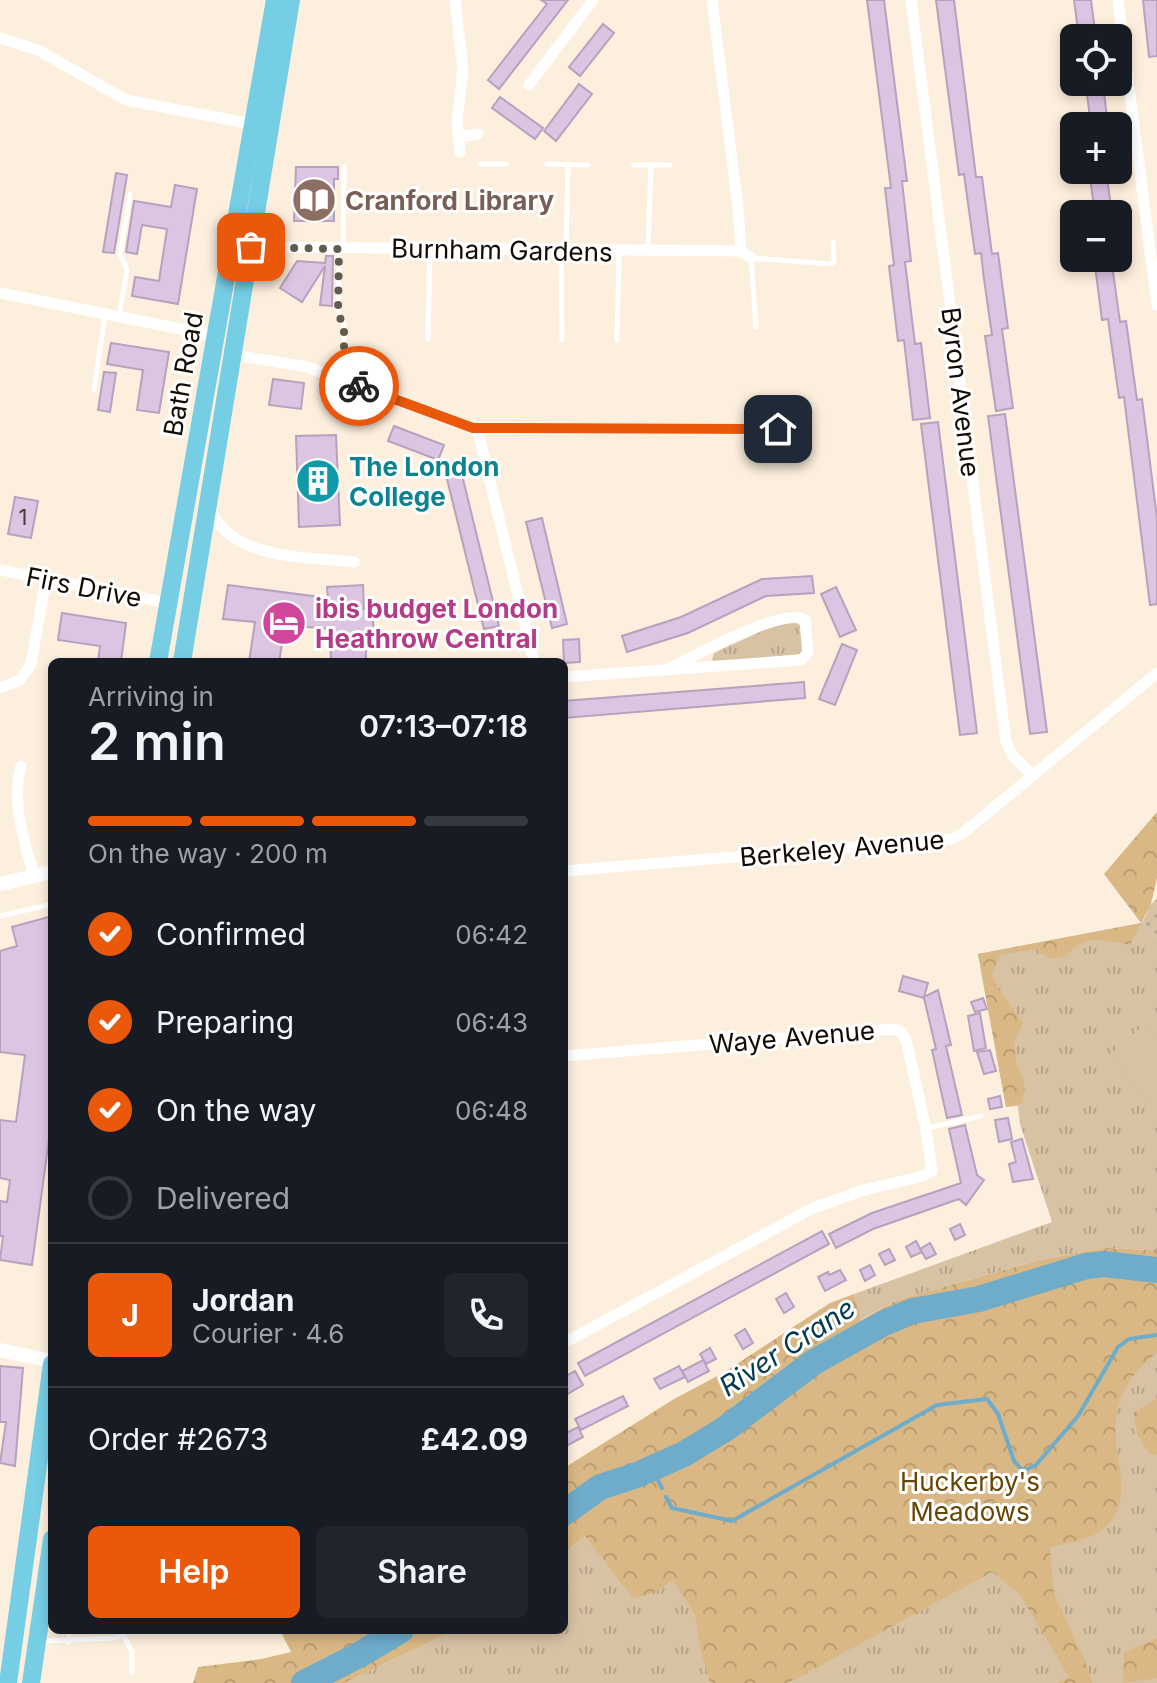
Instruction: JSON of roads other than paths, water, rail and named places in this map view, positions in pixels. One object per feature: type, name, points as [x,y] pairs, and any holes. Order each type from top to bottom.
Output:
[{"type":"highway","name":"Bath Road","points":[[159,658],[275,0]]},
{"type":"highway","name":"Bath Road","points":[[183,658],[291,0]]},
{"type":"highway","points":[[8,1683],[48,1391]]},
{"type":"highway","points":[[34,1682],[48,1568]]},
{"type":"street","points":[[455,0],[463,70],[457,120],[460,152]]},
{"type":"street","points":[[529,85],[593,0]]},
{"type":"street","points":[[712,0],[746,255]]},
{"type":"street","name":"Byron Avenue","points":[[911,0],[1006,742],[1012,755],[1032,775]]},
{"type":"street","points":[[1118,0],[1157,305]]},
{"type":"street","points":[[0,38],[38,50],[126,100],[252,124]]},
{"type":"street","points":[[458,137],[478,134]]},
{"type":"street","name":"Burnham Gardens","points":[[251,247],[746,255]]},
{"type":"street","points":[[0,293],[216,336]]},
{"type":"street","points":[[234,355],[307,367],[477,428],[778,429]]},
{"type":"street","points":[[477,428],[533,658]]},
{"type":"street","points":[[209,503],[217,523],[234,539]]},
{"type":"street","points":[[203,535],[234,539],[255,548],[354,562]]},
{"type":"street","name":"Firs Drive","points":[[0,570],[169,603]]},
{"type":"street","points":[[0,688],[20,680],[31,664],[46,579]]},
{"type":"street","points":[[568,677],[802,660],[808,652],[805,620],[799,617],[774,619],[668,669]]},
{"type":"street","name":"Berkeley Avenue","points":[[568,871],[952,839],[1157,673]]},
{"type":"street","points":[[21,766],[17,806],[34,876]]},
{"type":"street","points":[[0,884],[48,873]]},
{"type":"street","name":"Waye Avenue","points":[[568,1056],[894,1029],[902,1033],[906,1040],[932,1171],[813,1208],[568,1341]]},
{"type":"street","points":[[0,1350],[48,1361]]},
{"type":"lane","points":[[480,164],[506,164]]},
{"type":"lane","points":[[547,164],[588,165]]},
{"type":"lane","points":[[562,340],[568,164]]},
{"type":"lane","points":[[633,165],[670,165]]},
{"type":"lane","points":[[647,252],[651,165]]},
{"type":"lane","points":[[344,166],[338,315],[344,324],[344,381]]},
{"type":"lane","points":[[119,317],[127,270],[120,254],[130,194]]},
{"type":"lane","points":[[756,327],[746,255],[831,264],[834,262],[833,242]]},
{"type":"lane","points":[[428,339],[430,249]]},
{"type":"lane","points":[[617,340],[619,251]]},
{"type":"lane","points":[[94,390],[105,314]]},
{"type":"lane","points":[[0,916],[48,905]]},
{"type":"lane","points":[[926,1129],[981,1116]]},
{"type":"lane","points":[[68,1642],[69,1634]]},
{"type":"lane","points":[[38,1641],[68,1642],[116,1638],[122,1634]]},
{"type":"lane","points":[[126,1634],[132,1652],[132,1673]]},
{"type":"waterway","name":"River Crane","points":[[568,1510],[600,1487],[684,1454],[725,1429],[814,1362],[884,1323],[913,1311],[979,1299],[1086,1266],[1104,1264],[1157,1270]]},
{"type":"waterway","points":[[666,1497],[672,1508],[732,1521],[937,1405],[987,1399],[998,1414],[1014,1461],[1023,1471],[1036,1465],[1078,1416],[1118,1347],[1129,1339],[1157,1335]]},
{"type":"waterway","points":[[652,1469],[662,1488]]},
{"type":"waterway","name":"River Crane","points":[[304,1683],[394,1634]]},
{"type":"place","name":"Cranford Library","points":[[314,200]]},
{"type":"place","name":"The London College","points":[[318,481]]},
{"type":"place","name":"ibis budget London Heathrow Central","points":[[284,623]]},
{"type":"park label","name":"Huckerby's Meadows","points":[[970,1496]]}]
